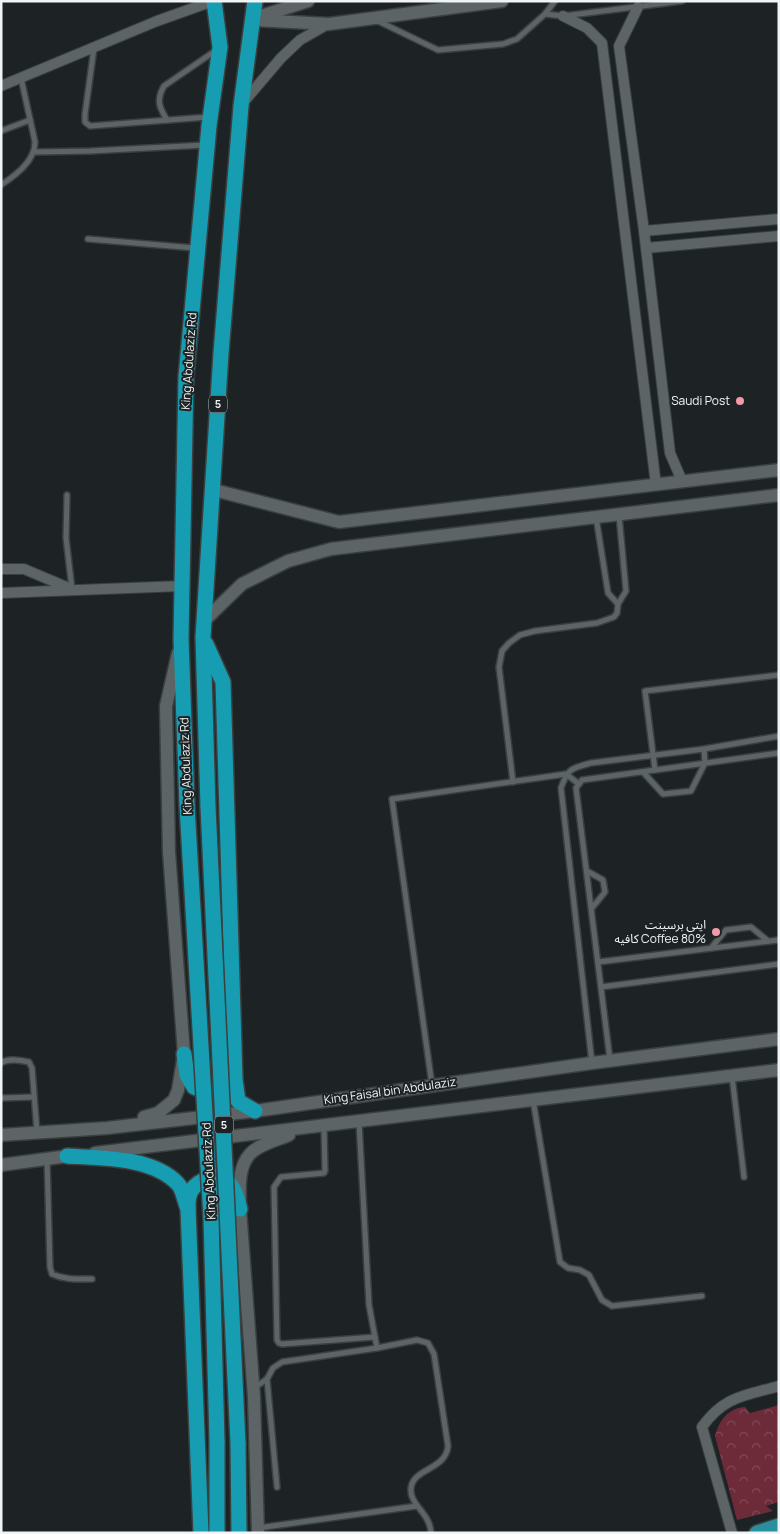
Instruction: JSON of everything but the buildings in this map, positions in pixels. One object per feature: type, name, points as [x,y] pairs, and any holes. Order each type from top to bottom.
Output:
[{"type":"highway","name":"King Abdulaziz Rd","points":[[214,1],[220,47],[208,145],[186,377],[181,639],[187,806],[211,1218],[217,1441],[217,1533]]},
{"type":"highway","name":"King Abdulaziz Rd","points":[[239,1533],[238,1443],[208,807],[204,637],[221,353],[241,106],[255,1]]},
{"type":"highway","points":[[204,637],[223,682],[238,1101],[255,1111]]},
{"type":"highway","points":[[184,1054],[186,1075],[194,1087],[202,1090],[212,1090],[228,1080],[235,1055]]},
{"type":"highway","points":[[67,1156],[137,1163],[162,1172],[179,1184],[188,1209]]},
{"type":"highway","points":[[201,1533],[189,1196],[193,1187],[202,1180],[219,1178],[232,1186],[240,1209]]},
{"type":"main road","points":[[757,1533],[779,1526]]},
{"type":"street","points":[[1,86],[157,21],[214,1]]},
{"type":"street","points":[[252,20],[308,1]]},
{"type":"street","points":[[252,20],[329,24],[502,1]]},
{"type":"street","points":[[638,7],[619,46],[644,232],[670,453],[682,481]]},
{"type":"street","points":[[562,16],[587,28],[602,43],[656,484]]},
{"type":"street","points":[[241,106],[281,58],[300,40],[329,24]]},
{"type":"street","points":[[644,232],[779,220]]},
{"type":"street","points":[[646,248],[779,236]]},
{"type":"street","points":[[214,490],[338,522],[779,470]]},
{"type":"street","points":[[205,620],[242,584],[288,560],[331,549],[779,495]]},
{"type":"street","points":[[1,569],[24,569],[72,589]]},
{"type":"street","points":[[1,593],[181,586]]},
{"type":"street","points":[[107,1128],[158,1113],[174,1100],[178,1090],[184,1054],[169,852],[166,706],[181,639]]},
{"type":"street","name":"King Faisal bin Abdulaziz","points":[[1,1135],[107,1128],[255,1111],[610,1060],[779,1039]]},
{"type":"street","name":"King Faisal bin Abdulaziz","points":[[1,1165],[779,1070]]},
{"type":"street","points":[[258,1531],[253,1388],[240,1209],[241,1172],[249,1154],[266,1144],[308,1128]]},
{"type":"street","points":[[732,1533],[702,1427],[712,1413],[723,1404],[742,1396],[779,1386]]},
{"type":"lane","points":[[373,18],[438,50],[503,44],[517,40],[555,1]]},
{"type":"lane","points":[[544,14],[562,16],[682,1]]},
{"type":"lane","points":[[167,120],[159,102],[159,94],[164,86],[220,47]]},
{"type":"lane","points":[[94,48],[85,114],[85,122],[90,126],[211,117]]},
{"type":"lane","points":[[1,185],[12,178],[30,160],[35,152],[35,142],[21,78]]},
{"type":"lane","points":[[1,131],[30,120]]},
{"type":"lane","points":[[35,152],[208,145]]},
{"type":"lane","points":[[88,239],[198,248]]},
{"type":"lane","points":[[67,494],[66,538],[72,589]]},
{"type":"lane","points":[[513,782],[499,667],[502,651],[520,635],[611,619],[617,613],[618,604],[626,591],[619,514]]},
{"type":"lane","points":[[596,517],[608,593],[618,604]]},
{"type":"lane","points":[[654,770],[645,691],[779,675]]},
{"type":"lane","points":[[592,1063],[561,788],[566,774],[573,767],[591,763],[704,749],[779,736]]},
{"type":"lane","points":[[643,772],[663,794],[691,791],[705,764],[704,749]]},
{"type":"lane","points":[[610,1060],[576,788],[582,780],[779,753]]},
{"type":"lane","points":[[432,1085],[392,799],[566,774],[579,784]]},
{"type":"lane","points":[[587,871],[603,880],[604,892],[592,908]]},
{"type":"lane","points":[[711,948],[726,930],[751,927],[768,941]]},
{"type":"lane","points":[[598,962],[779,940]]},
{"type":"lane","points":[[601,987],[779,964]]},
{"type":"lane","points":[[1,1063],[4,1060],[29,1062],[32,1068],[37,1132]]},
{"type":"lane","points":[[732,1075],[744,1177]]},
{"type":"lane","points":[[1,1098],[34,1097]]},
{"type":"lane","points":[[532,1100],[560,1262],[568,1268],[580,1270],[589,1275],[602,1300],[612,1306],[702,1296]]},
{"type":"lane","points":[[359,1122],[369,1305],[377,1348]]},
{"type":"lane","points":[[324,1126],[324,1174],[281,1177],[274,1187],[277,1340],[282,1344],[375,1337]]},
{"type":"lane","points":[[47,1159],[50,1267],[52,1274],[72,1280],[92,1279]]},
{"type":"lane","points":[[277,1487],[267,1379],[272,1368],[282,1362],[417,1340],[428,1343],[434,1354],[448,1446],[445,1458],[414,1480],[411,1487],[414,1502],[429,1520],[431,1533]]},
{"type":"lane","points":[[253,1388],[267,1379]]},
{"type":"lane","points":[[258,1531],[417,1506]]},
{"type":"green space","points":[[779,1405],[779,1502],[766,1506],[773,1511],[737,1520],[715,1436],[717,1430],[725,1416],[734,1410],[745,1407],[750,1413]]},
{"type":"place","name":"Saudi Post","points":[[740,401]]},
{"type":"place","name":"ايتي برسينت كافيه Coffee 80%","points":[[716,932]]}]
